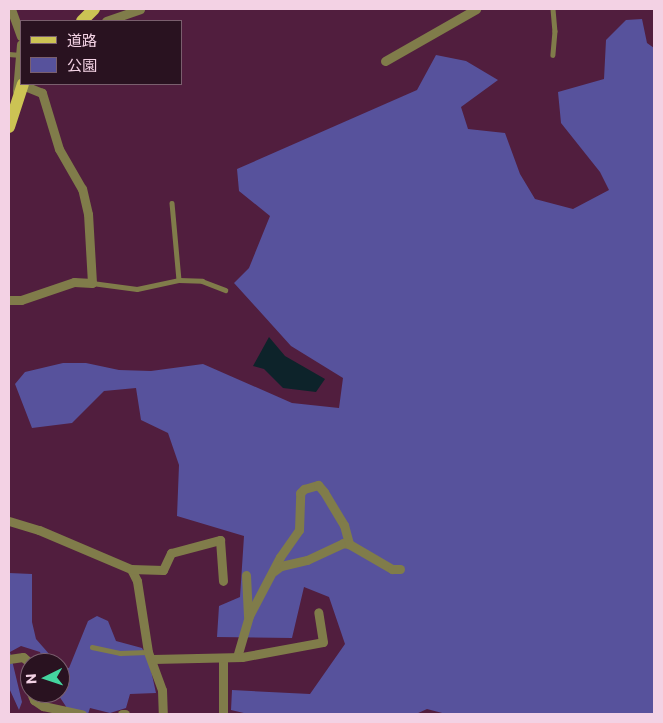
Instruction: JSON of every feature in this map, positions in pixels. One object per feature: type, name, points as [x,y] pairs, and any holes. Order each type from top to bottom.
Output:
[{"type":"main road","points":[[83,20],[94,9]]},
{"type":"main road","points":[[9,126],[21,88]]},
{"type":"street","points":[[11,9],[20,33]]},
{"type":"street","points":[[109,20],[140,9]]},
{"type":"street","points":[[385,61],[476,9]]},
{"type":"street","points":[[9,300],[21,300],[74,282],[92,283],[88,214],[82,189],[59,149],[42,93],[21,88]]},
{"type":"street","points":[[237,658],[248,619],[274,570],[299,530],[300,493],[312,486],[318,485],[344,525],[349,544]]},
{"type":"street","points":[[9,521],[39,530],[131,570],[163,570],[171,553],[220,540],[223,581]]},
{"type":"street","points":[[274,570],[307,560],[343,543],[349,544],[392,569],[400,569]]},
{"type":"street","points":[[131,570],[137,581],[151,656],[162,690],[163,714]]},
{"type":"street","points":[[246,575],[248,619]]},
{"type":"street","points":[[151,656],[237,658],[323,642],[318,612]]},
{"type":"street","points":[[223,658],[223,714]]},
{"type":"street","points":[[38,703],[43,706],[82,714]]},
{"type":"lane","points":[[552,9],[553,55]]},
{"type":"lane","points":[[9,54],[20,55]]},
{"type":"lane","points":[[172,203],[179,280]]},
{"type":"lane","points":[[92,283],[137,289],[179,280],[202,281],[225,290]]},
{"type":"lane","points":[[92,647],[120,653],[151,656]]},
{"type":"green space","points":[[642,19],[647,43],[654,48],[654,714],[446,714],[427,709],[416,714],[248,714],[231,710],[232,690],[310,694],[345,644],[329,597],[304,587],[292,638],[217,637],[219,606],[240,597],[244,536],[177,516],[179,465],[168,433],[141,420],[136,388],[104,391],[72,423],[32,428],[15,384],[25,372],[63,363],[86,363],[119,370],[151,371],[203,364],[292,403],[339,408],[343,378],[291,346],[234,283],[249,268],[270,216],[239,191],[237,169],[417,90],[436,55],[466,61],[498,80],[461,107],[468,129],[505,133],[520,174],[535,199],[573,209],[609,190],[600,172],[561,123],[558,92],[604,79],[606,40],[626,20]]},
{"type":"green space","points":[[9,573],[32,574],[32,622],[36,639],[48,653],[40,653],[21,646],[10,652],[20,694],[20,703],[22,703],[19,710],[9,688]]},
{"type":"green space","points":[[97,616],[108,621],[116,641],[142,648],[149,661],[156,693],[130,694],[126,708],[110,713],[90,708],[88,714],[71,714],[64,703],[70,703],[70,666],[88,621]]},
{"type":"water","points":[[269,337],[285,356],[325,379],[316,392],[283,388],[264,369],[253,366]]}]
